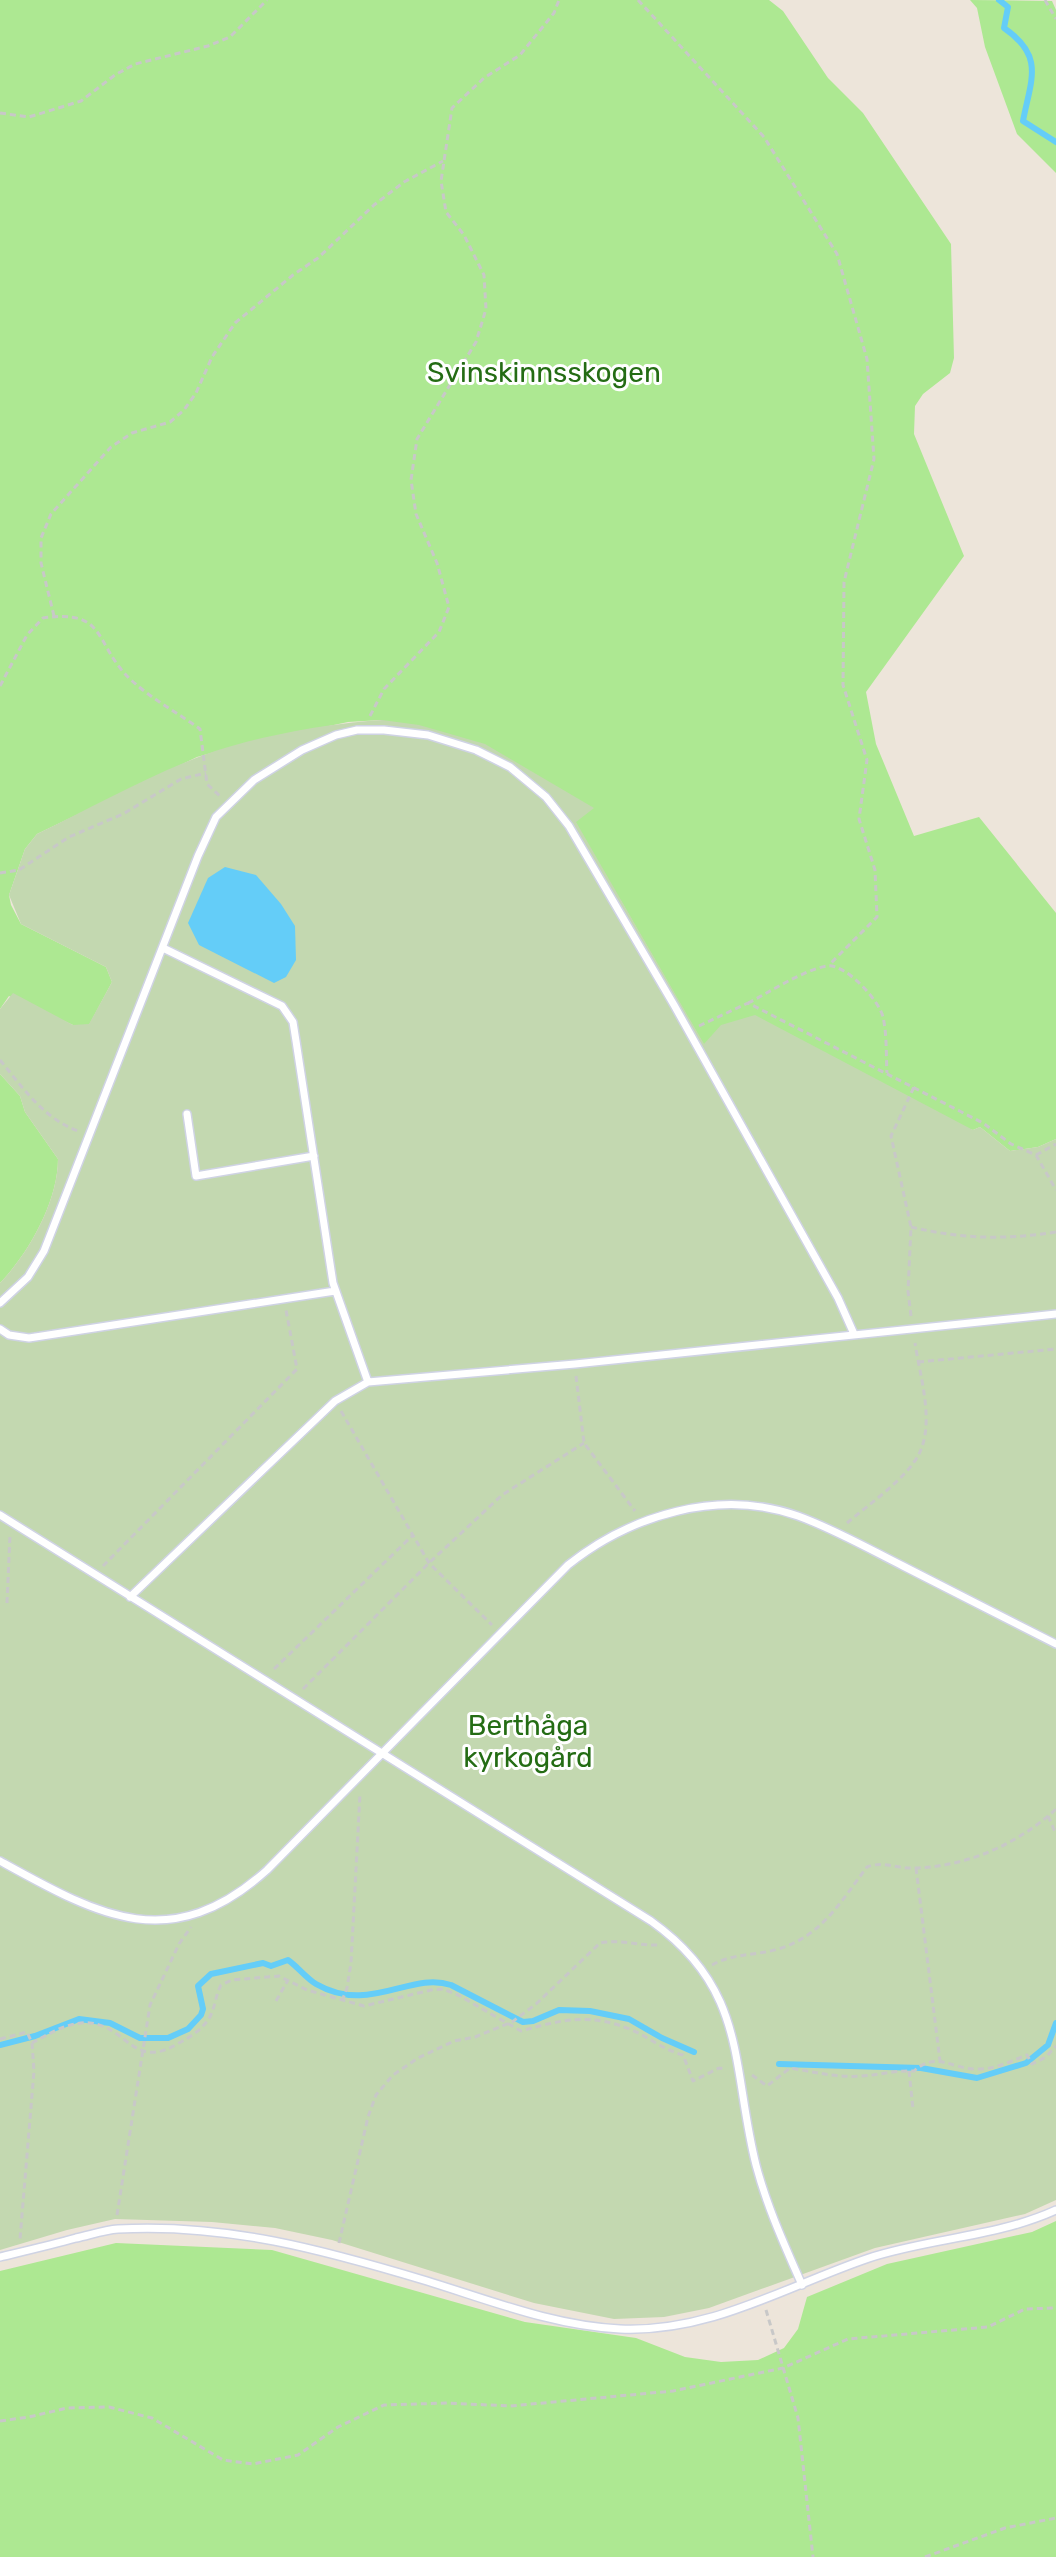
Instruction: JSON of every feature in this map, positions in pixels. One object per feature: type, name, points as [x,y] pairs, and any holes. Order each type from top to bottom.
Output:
[{"type":"lane","points":[[0,1303],[28,1277],[44,1251],[216,817],[261,774],[336,735],[363,730],[419,734],[476,750],[510,767],[546,797],[569,826],[688,1031],[838,1298],[854,1334]]},
{"type":"lane","points":[[163,948],[267,997],[287,1011],[295,1031],[335,1291],[368,1382]]},
{"type":"lane","points":[[187,1114],[196,1176],[314,1156]]},
{"type":"lane","points":[[0,1329],[9,1335],[29,1338],[335,1291]]},
{"type":"lane","points":[[130,1597],[335,1401],[368,1382],[575,1364],[1056,1314]]},
{"type":"lane","points":[[0,1861],[77,1903],[112,1915],[155,1920],[202,1911],[231,1897],[258,1877],[568,1565],[600,1541],[643,1521],[688,1509],[742,1506],[789,1513],[836,1533],[1056,1644]]},
{"type":"lane","points":[[0,1515],[651,1921],[678,1944],[702,1971],[716,1992],[726,2016],[740,2069],[751,2143],[762,2184],[802,2285]]},
{"type":"lane","points":[[0,2257],[115,2229],[256,2237],[336,2254],[526,2312],[620,2329],[673,2326],[716,2317],[870,2258],[1028,2223],[1056,2210]]},
{"type":"path","points":[[1,114],[29,117],[81,101],[135,64],[208,46],[230,37],[267,0]]},
{"type":"path","points":[[363,730],[384,689],[439,632],[449,607],[437,563],[416,514],[411,480],[417,439],[476,342],[486,309],[484,275],[464,235],[446,212],[441,181],[452,108],[484,78],[520,55],[554,13],[559,0]]},
{"type":"path","points":[[638,0],[764,137],[837,254],[867,359],[874,459],[844,582],[843,685],[867,760],[859,819],[875,870],[877,917],[829,965],[688,1031]]},
{"type":"path","points":[[1045,0],[1056,19]]},
{"type":"path","points":[[54,616],[41,563],[41,538],[51,514],[111,447],[132,433],[170,422],[184,410],[196,393],[212,357],[235,323],[318,258],[374,205],[404,182],[444,160]]},
{"type":"path","points":[[0,686],[27,635],[43,618],[70,614],[90,623],[129,678],[200,729],[207,784],[230,804]]},
{"type":"path","points":[[0,873],[19,870],[69,837],[123,814],[181,779],[206,773]]},
{"type":"path","points":[[829,965],[847,971],[883,1014],[888,1074]]},
{"type":"path","points":[[748,1003],[983,1123],[1011,1144],[1036,1155],[1056,1190]]},
{"type":"path","points":[[0,1060],[31,1099],[60,1124],[89,1135]]},
{"type":"path","points":[[836,1533],[898,1479],[918,1456],[926,1423],[908,1291],[911,1227],[891,1136],[914,1087]]},
{"type":"path","points":[[1036,1155],[1056,1144]]},
{"type":"path","points":[[911,1227],[952,1237],[1025,1237],[1056,1232]]},
{"type":"path","points":[[95,1574],[297,1369],[284,1299]]},
{"type":"path","points":[[918,1362],[1056,1349]]},
{"type":"path","points":[[575,1364],[584,1443],[643,1521]]},
{"type":"path","points":[[335,1401],[429,1563],[500,1632]]},
{"type":"path","points":[[293,1699],[502,1495],[584,1443]]},
{"type":"path","points":[[7,1603],[10,1521]]},
{"type":"path","points":[[262,1680],[412,1536]]},
{"type":"path","points":[[342,2001],[351,1963],[361,1774]]},
{"type":"path","points":[[702,1971],[733,1956],[777,1950],[815,1931],[867,1867],[874,1864],[916,1868],[942,1866],[989,1852],[1020,1837],[1056,1809]]},
{"type":"path","points":[[1048,1816],[1056,1834]]},
{"type":"path","points":[[916,1868],[940,2061]]},
{"type":"path","points":[[115,2229],[150,2005],[179,1944],[202,1911]]},
{"type":"path","points":[[336,2254],[368,2117],[376,2095],[393,2075],[418,2058],[454,2041],[475,2037],[510,2023],[600,1943],[610,1941],[636,1946],[678,1944]]},
{"type":"path","points":[[32,2043],[56,2030],[89,2023],[103,2027],[142,2052],[158,2052],[199,2030],[210,2018],[219,1987],[225,1982],[273,1975],[307,1990],[368,2005],[443,1989],[521,2031],[578,2017],[607,2022],[634,2031],[668,2051],[683,2055],[693,2081],[719,2068],[740,2069]]},
{"type":"path","points":[[276,2001],[288,1980]]},
{"type":"path","points":[[0,2039],[27,2032],[32,2043],[34,2071],[19,2252]]},
{"type":"path","points":[[767,2086],[790,2068],[837,2077],[914,2071],[931,2060],[954,2067],[982,2069],[1000,2066],[1027,2055],[1032,2064],[1046,2057],[1056,2046]]},
{"type":"path","points":[[909,2071],[913,2109]]},
{"type":"path","points":[[763,2301],[798,2418],[813,2557]]},
{"type":"path","points":[[0,2421],[67,2408],[109,2407],[152,2418],[223,2460],[253,2464],[298,2455],[338,2427],[384,2405],[557,2404],[673,2391],[783,2368],[848,2339],[988,2327],[1025,2309],[1056,2308]]},
{"type":"path","points":[[925,2557],[1005,2528],[1056,2518]]},
{"type":"green space","name":"Svinskinnsskogen","points":[[0,0],[769,0],[783,11],[828,78],[863,113],[951,244],[954,358],[950,373],[923,394],[915,406],[914,434],[964,556],[866,692],[876,744],[914,836],[979,817],[1056,913],[1056,1139],[1038,1147],[1010,1151],[980,1127],[973,1130],[704,1045],[621,901],[381,720],[348,722],[197,757],[37,834],[25,849],[9,895],[11,905],[21,924],[106,967],[112,982],[89,1025],[73,1025],[9,996],[0,1009]]},
{"type":"green space","points":[[970,0],[1052,1],[1056,10],[1056,173],[1017,134],[985,47],[977,8]]},
{"type":"green space","name":"Berthåga kyrkogård","points":[[382,720],[419,725],[485,744],[594,808],[576,822],[704,1044],[721,1025],[755,1015],[973,1130],[980,1127],[1010,1151],[1038,1147],[1056,1139],[1056,2200],[1025,2214],[875,2248],[709,2308],[664,2317],[614,2319],[534,2303],[332,2240],[275,2228],[212,2222],[115,2219],[0,2250],[0,1283],[40,1226],[53,1192],[58,1159],[25,1112],[20,1096],[0,1074],[0,1009],[13,993],[73,1025],[89,1024],[112,982],[106,967],[21,924],[9,895],[25,849],[37,834],[156,775],[216,751],[263,738],[313,728]]},
{"type":"green space","points":[[0,1074],[20,1096],[25,1112],[58,1159],[53,1192],[40,1226],[0,1283]]},
{"type":"green space","points":[[1056,2221],[1056,2557],[0,2557],[0,2271],[116,2243],[272,2250],[525,2322],[636,2338],[685,2357],[721,2362],[758,2360],[784,2348],[798,2329],[807,2297],[887,2264],[1032,2232]]},
{"type":"water","points":[[225,867],[256,875],[295,926],[296,960],[286,977],[274,983],[199,945],[188,923],[208,878]]},
{"type":"waterway","points":[[999,0],[1008,7],[1004,28],[1025,48],[1032,69],[1023,121],[1056,142]]},
{"type":"waterway","points":[[0,2045],[79,2019],[110,2023],[140,2038],[168,2038],[188,2029],[201,2015],[203,2009],[198,1986],[211,1974],[263,1963],[271,1966],[288,1960],[312,1982],[336,1992],[372,1994],[436,1982],[451,1985],[523,2022],[559,2010],[590,2011],[629,2019],[694,2052]]},
{"type":"waterway","points":[[779,2064],[921,2068],[977,2078],[1026,2063],[1048,2045],[1056,2023]]}]
